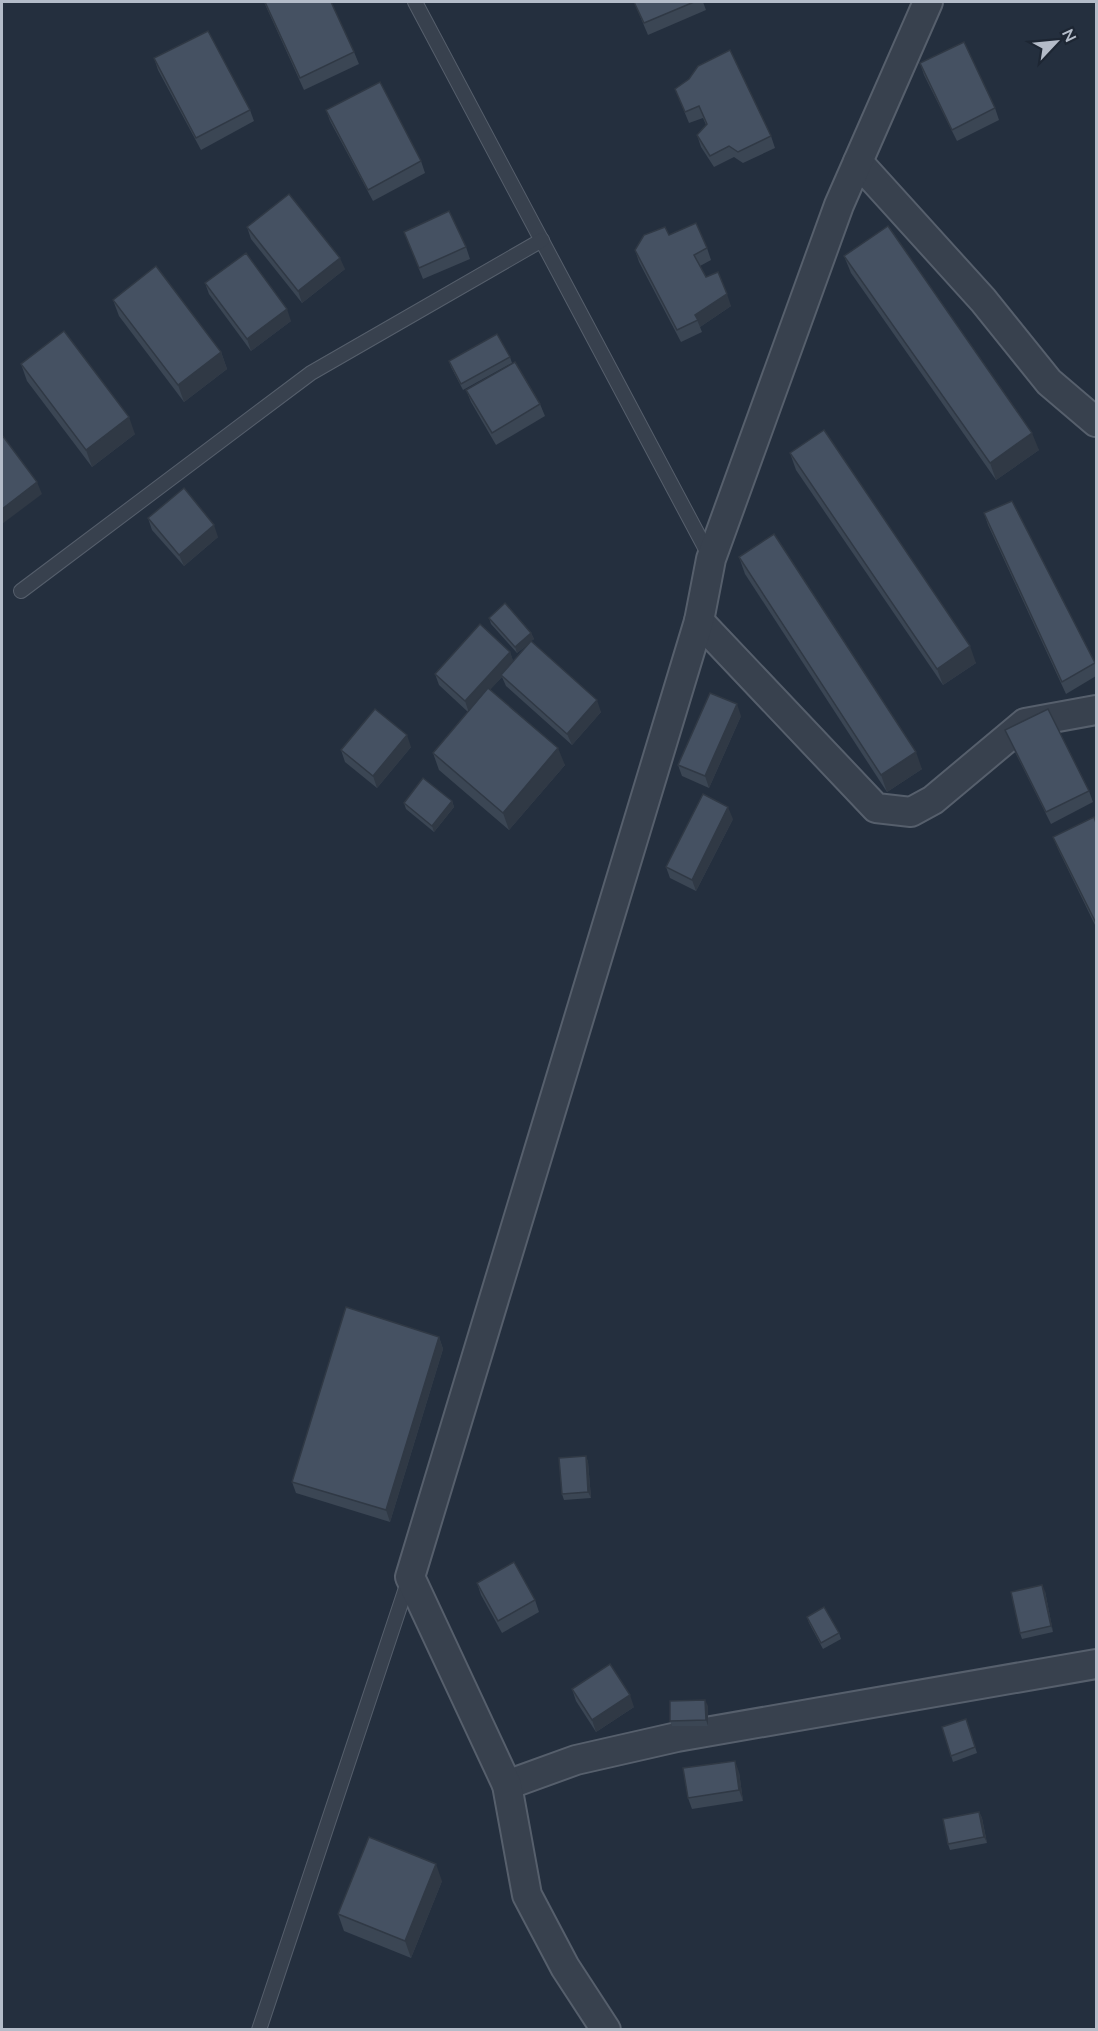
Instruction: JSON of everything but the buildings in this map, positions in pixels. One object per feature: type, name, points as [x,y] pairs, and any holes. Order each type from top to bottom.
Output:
[{"type":"street","points":[[606,2030],[565,1967],[526,1895],[507,1785],[410,1577],[699,621],[711,559],[835,216],[928,2]]},
{"type":"street","points":[[858,162],[983,300],[1049,382],[1096,422]]},
{"type":"street","points":[[699,621],[876,808],[911,812],[933,800],[1025,723],[1096,710]]},
{"type":"street","points":[[507,1785],[576,1760],[677,1737],[1096,1664]]},
{"type":"lane","points":[[415,2],[711,559]]},
{"type":"lane","points":[[21,591],[311,373],[542,240]]},
{"type":"lane","points":[[259,2030],[410,1577]]}]
